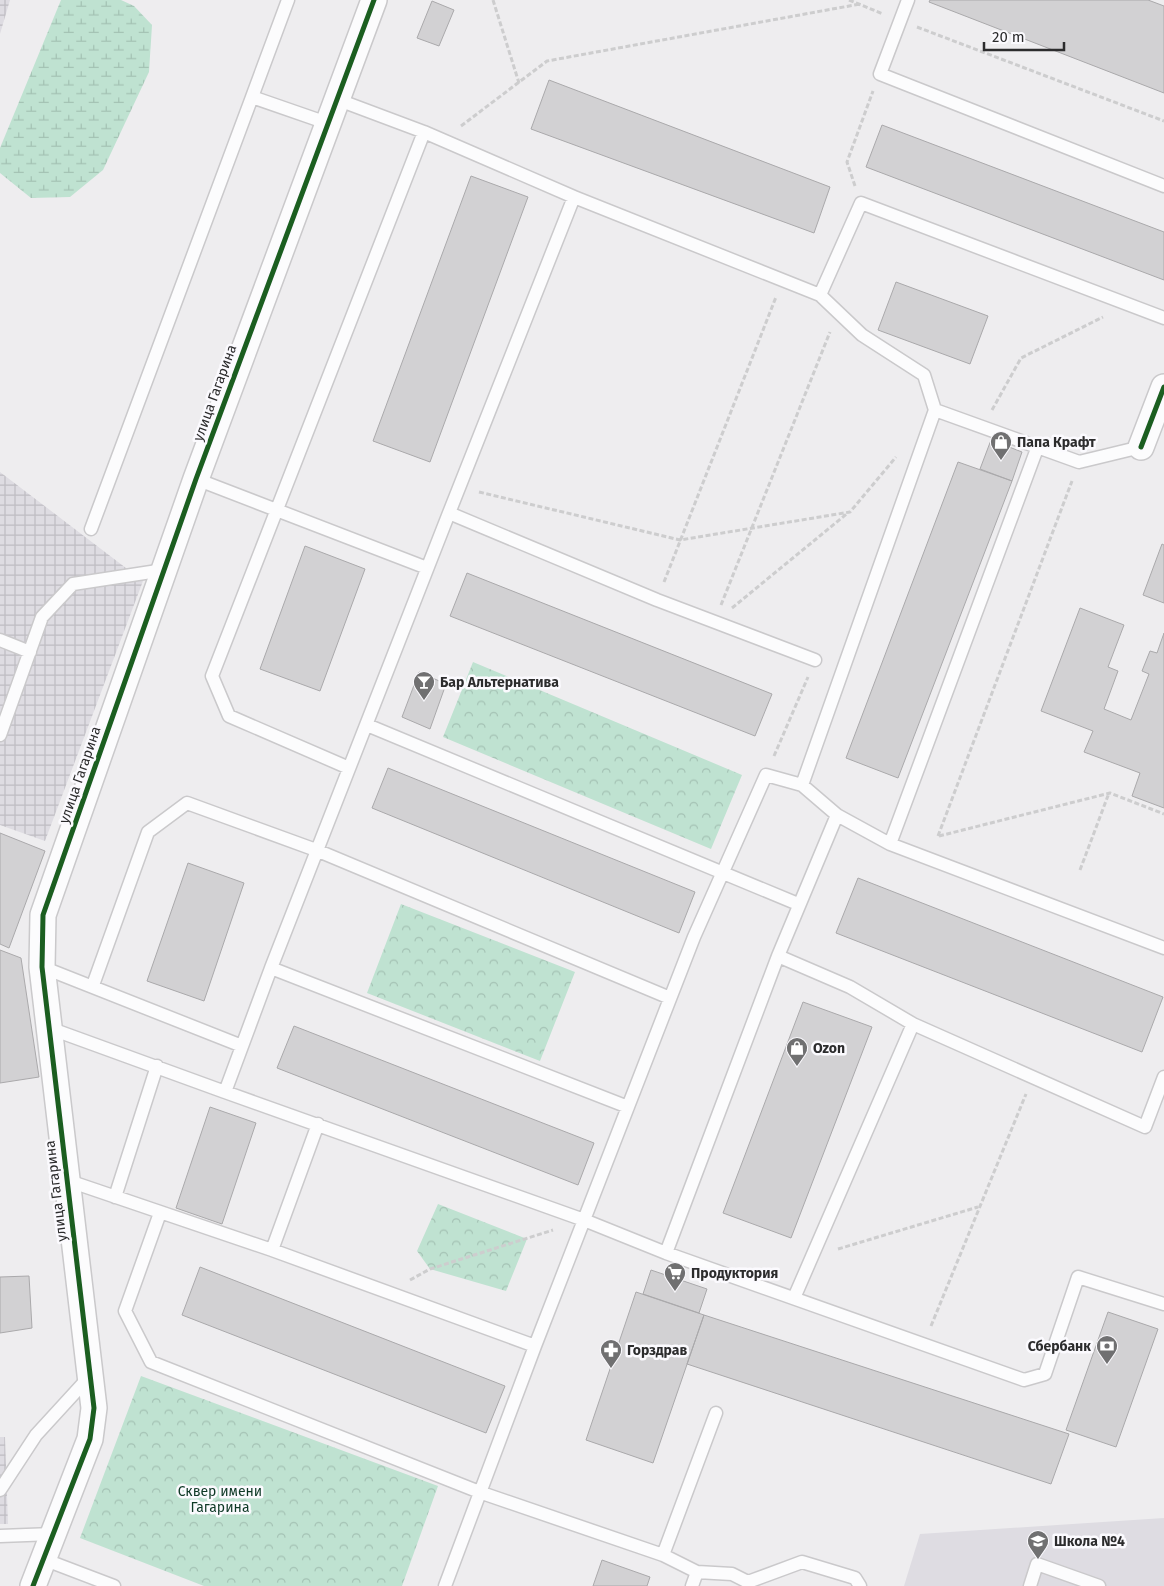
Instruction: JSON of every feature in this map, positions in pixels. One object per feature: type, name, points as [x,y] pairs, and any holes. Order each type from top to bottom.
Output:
[{"type":"street","name":"улица Гагарина","points":[[33,1586],[90,1439],[94,1408],[42,966],[43,915],[196,479],[374,0]]},
{"type":"street","points":[[1141,447],[1164,387]]},
{"type":"lane","points":[[91,529],[288,0]]},
{"type":"lane","points":[[908,0],[880,74],[1164,186]]},
{"type":"lane","points":[[252,97],[327,123]]},
{"type":"lane","points":[[336,99],[424,132],[574,197],[820,295],[862,335],[924,375],[935,410],[802,785]]},
{"type":"lane","points":[[350,768],[229,716],[212,676],[424,132]]},
{"type":"lane","points":[[226,1092],[316,850],[574,197]]},
{"type":"lane","points":[[820,295],[860,203],[1164,318]]},
{"type":"lane","points":[[935,410],[1079,462],[1141,447]]},
{"type":"lane","points":[[890,844],[1038,446]]},
{"type":"lane","points":[[196,479],[427,568]]},
{"type":"lane","points":[[449,513],[657,600],[815,660]]},
{"type":"lane","points":[[1,729],[42,617],[74,584],[164,570]]},
{"type":"lane","points":[[0,640],[30,652]]},
{"type":"lane","points":[[367,724],[798,904]]},
{"type":"lane","points":[[446,1586],[535,1346],[670,998],[722,873],[766,775],[802,785],[837,815],[890,844],[1164,948]]},
{"type":"lane","points":[[93,985],[148,832],[187,803],[316,850],[670,998]]},
{"type":"lane","points":[[666,1253],[798,904],[837,815]]},
{"type":"lane","points":[[778,956],[850,987],[913,1024],[1144,1127],[1164,1077]]},
{"type":"lane","points":[[42,966],[242,1046]]},
{"type":"lane","points":[[271,968],[628,1108]]},
{"type":"lane","points":[[794,1298],[913,1024]]},
{"type":"lane","points":[[49,1028],[584,1220],[666,1253],[1024,1380],[1045,1374],[1078,1277],[1164,1304]]},
{"type":"lane","points":[[115,1197],[157,1066]]},
{"type":"lane","points":[[272,1250],[318,1124]]},
{"type":"lane","points":[[66,1180],[272,1250],[387,1294],[535,1346]]},
{"type":"lane","points":[[160,1213],[125,1311],[152,1362],[482,1493],[663,1555],[697,1572],[732,1574],[748,1584],[802,1562],[855,1578],[860,1586]]},
{"type":"lane","points":[[0,1490],[36,1435],[90,1376]]},
{"type":"lane","points":[[663,1555],[716,1412]]},
{"type":"lane","points":[[0,1536],[53,1534]]},
{"type":"lane","points":[[43,1559],[114,1586]]},
{"type":"lane","points":[[1030,1586],[1037,1564],[1099,1586]]},
{"type":"lane","points":[[692,1586],[697,1572]]},
{"type":"path","points":[[493,0],[519,82]]},
{"type":"path","points":[[849,0],[1164,121]]},
{"type":"path","points":[[443,140],[548,60],[860,4]]},
{"type":"path","points":[[860,203],[847,162],[880,74]]},
{"type":"path","points":[[657,600],[782,280]]},
{"type":"path","points":[[982,427],[1021,358],[1128,304]]},
{"type":"path","points":[[715,622],[838,311]]},
{"type":"path","points":[[715,622],[850,512],[898,454]]},
{"type":"path","points":[[1079,462],[938,836],[1110,793],[1164,814]]},
{"type":"path","points":[[459,487],[680,540],[850,512]]},
{"type":"path","points":[[766,775],[815,660]]},
{"type":"path","points":[[1080,870],[1110,793]]},
{"type":"path","points":[[924,1343],[1033,1078]]},
{"type":"path","points":[[811,1258],[978,1207]]},
{"type":"path","points":[[387,1294],[430,1269],[584,1220]]},
{"type":"shaded area","points":[[0,0],[10,0],[0,34]]},
{"type":"shaded area","points":[[0,472],[143,581],[45,841],[0,825]]},
{"type":"shaded area","points":[[0,1437],[5,1437],[8,1524],[0,1524]]},
{"type":"shaded area","name":"Школа №4","points":[[1164,1518],[1164,1586],[904,1586],[920,1534]]},
{"type":"green space","points":[[61,0],[121,0],[134,6],[152,25],[149,72],[103,170],[70,197],[31,198],[0,173],[0,148]]},
{"type":"green space","points":[[473,662],[742,775],[711,849],[443,737]]},
{"type":"green space","points":[[401,904],[575,972],[540,1061],[367,993]]},
{"type":"green space","points":[[438,1204],[527,1239],[506,1291],[430,1269],[417,1251]]},
{"type":"green space","name":"Сквер имени Гагарина","points":[[141,1376],[438,1486],[402,1586],[204,1586],[80,1538]]},
{"type":"building","points":[[930,0],[1148,0],[1164,6],[1164,93],[929,2]]},
{"type":"building","points":[[432,1],[454,10],[439,46],[417,38]]},
{"type":"building","points":[[549,80],[830,187],[814,233],[531,129]]},
{"type":"building","points":[[882,125],[1164,232],[1164,280],[866,167]]},
{"type":"building","points":[[471,176],[528,197],[430,462],[373,441]]},
{"type":"building","points":[[896,282],[988,316],[970,364],[878,330]]},
{"type":"building","name":"Папа Крафт","points":[[991,440],[1022,452],[1012,481],[980,469]]},
{"type":"building","points":[[958,462],[1012,481],[898,778],[846,758]]},
{"type":"building","points":[[1162,544],[1164,545],[1164,603],[1143,595]]},
{"type":"building","points":[[305,546],[365,569],[320,691],[260,669]]},
{"type":"building","points":[[467,573],[772,694],[755,736],[450,616]]},
{"type":"building","points":[[1080,608],[1124,625],[1108,667],[1118,671],[1104,709],[1131,720],[1149,674],[1142,671],[1150,651],[1157,653],[1164,633],[1164,808],[1132,796],[1140,773],[1084,752],[1093,731],[1041,711]]},
{"type":"building","name":"Бар Альтернатива","points":[[419,672],[446,684],[430,729],[402,717]]},
{"type":"building","points":[[388,768],[695,892],[679,933],[372,808]]},
{"type":"building","points":[[0,833],[45,851],[9,948],[0,944]]},
{"type":"building","points":[[188,863],[244,883],[204,1001],[147,981]]},
{"type":"building","points":[[858,878],[1163,997],[1142,1052],[836,933]]},
{"type":"building","points":[[0,950],[21,958],[39,1077],[0,1083]]},
{"type":"building","points":[[803,1002],[872,1027],[791,1238],[723,1213]]},
{"type":"building","points":[[294,1026],[594,1143],[578,1185],[277,1068]]},
{"type":"building","points":[[210,1107],[256,1123],[222,1224],[176,1208]]},
{"type":"building","points":[[200,1267],[505,1386],[486,1433],[182,1315]]},
{"type":"building","name":"Продуктория","points":[[651,1270],[707,1289],[699,1313],[643,1294]]},
{"type":"building","points":[[29,1276],[32,1328],[0,1333],[0,1277]]},
{"type":"building","points":[[636,1292],[704,1315],[653,1463],[586,1440]]},
{"type":"building","points":[[1108,1312],[1158,1329],[1116,1447],[1066,1430]]},
{"type":"building","points":[[704,1315],[1069,1434],[1051,1484],[687,1364]]},
{"type":"building","points":[[602,1560],[650,1577],[647,1586],[593,1586]]},
{"type":"cycle path","points":[[33,1586],[90,1439],[94,1408],[42,967],[43,915],[196,479],[374,0]]},
{"type":"cycle path","points":[[1141,447],[1164,387]]},
{"type":"place","name":"Папа Крафт","points":[[1001,461]]},
{"type":"place","name":"Бар Альтернатива","points":[[424,701]]},
{"type":"place","name":"Ozon","points":[[797,1067]]},
{"type":"place","name":"Продуктория","points":[[675,1292]]},
{"type":"place","name":"Сбербанк","points":[[1107,1365]]},
{"type":"place","name":"Горздрав","points":[[611,1369]]},
{"type":"place","name":"Школа №4","points":[[1038,1560]]}]
